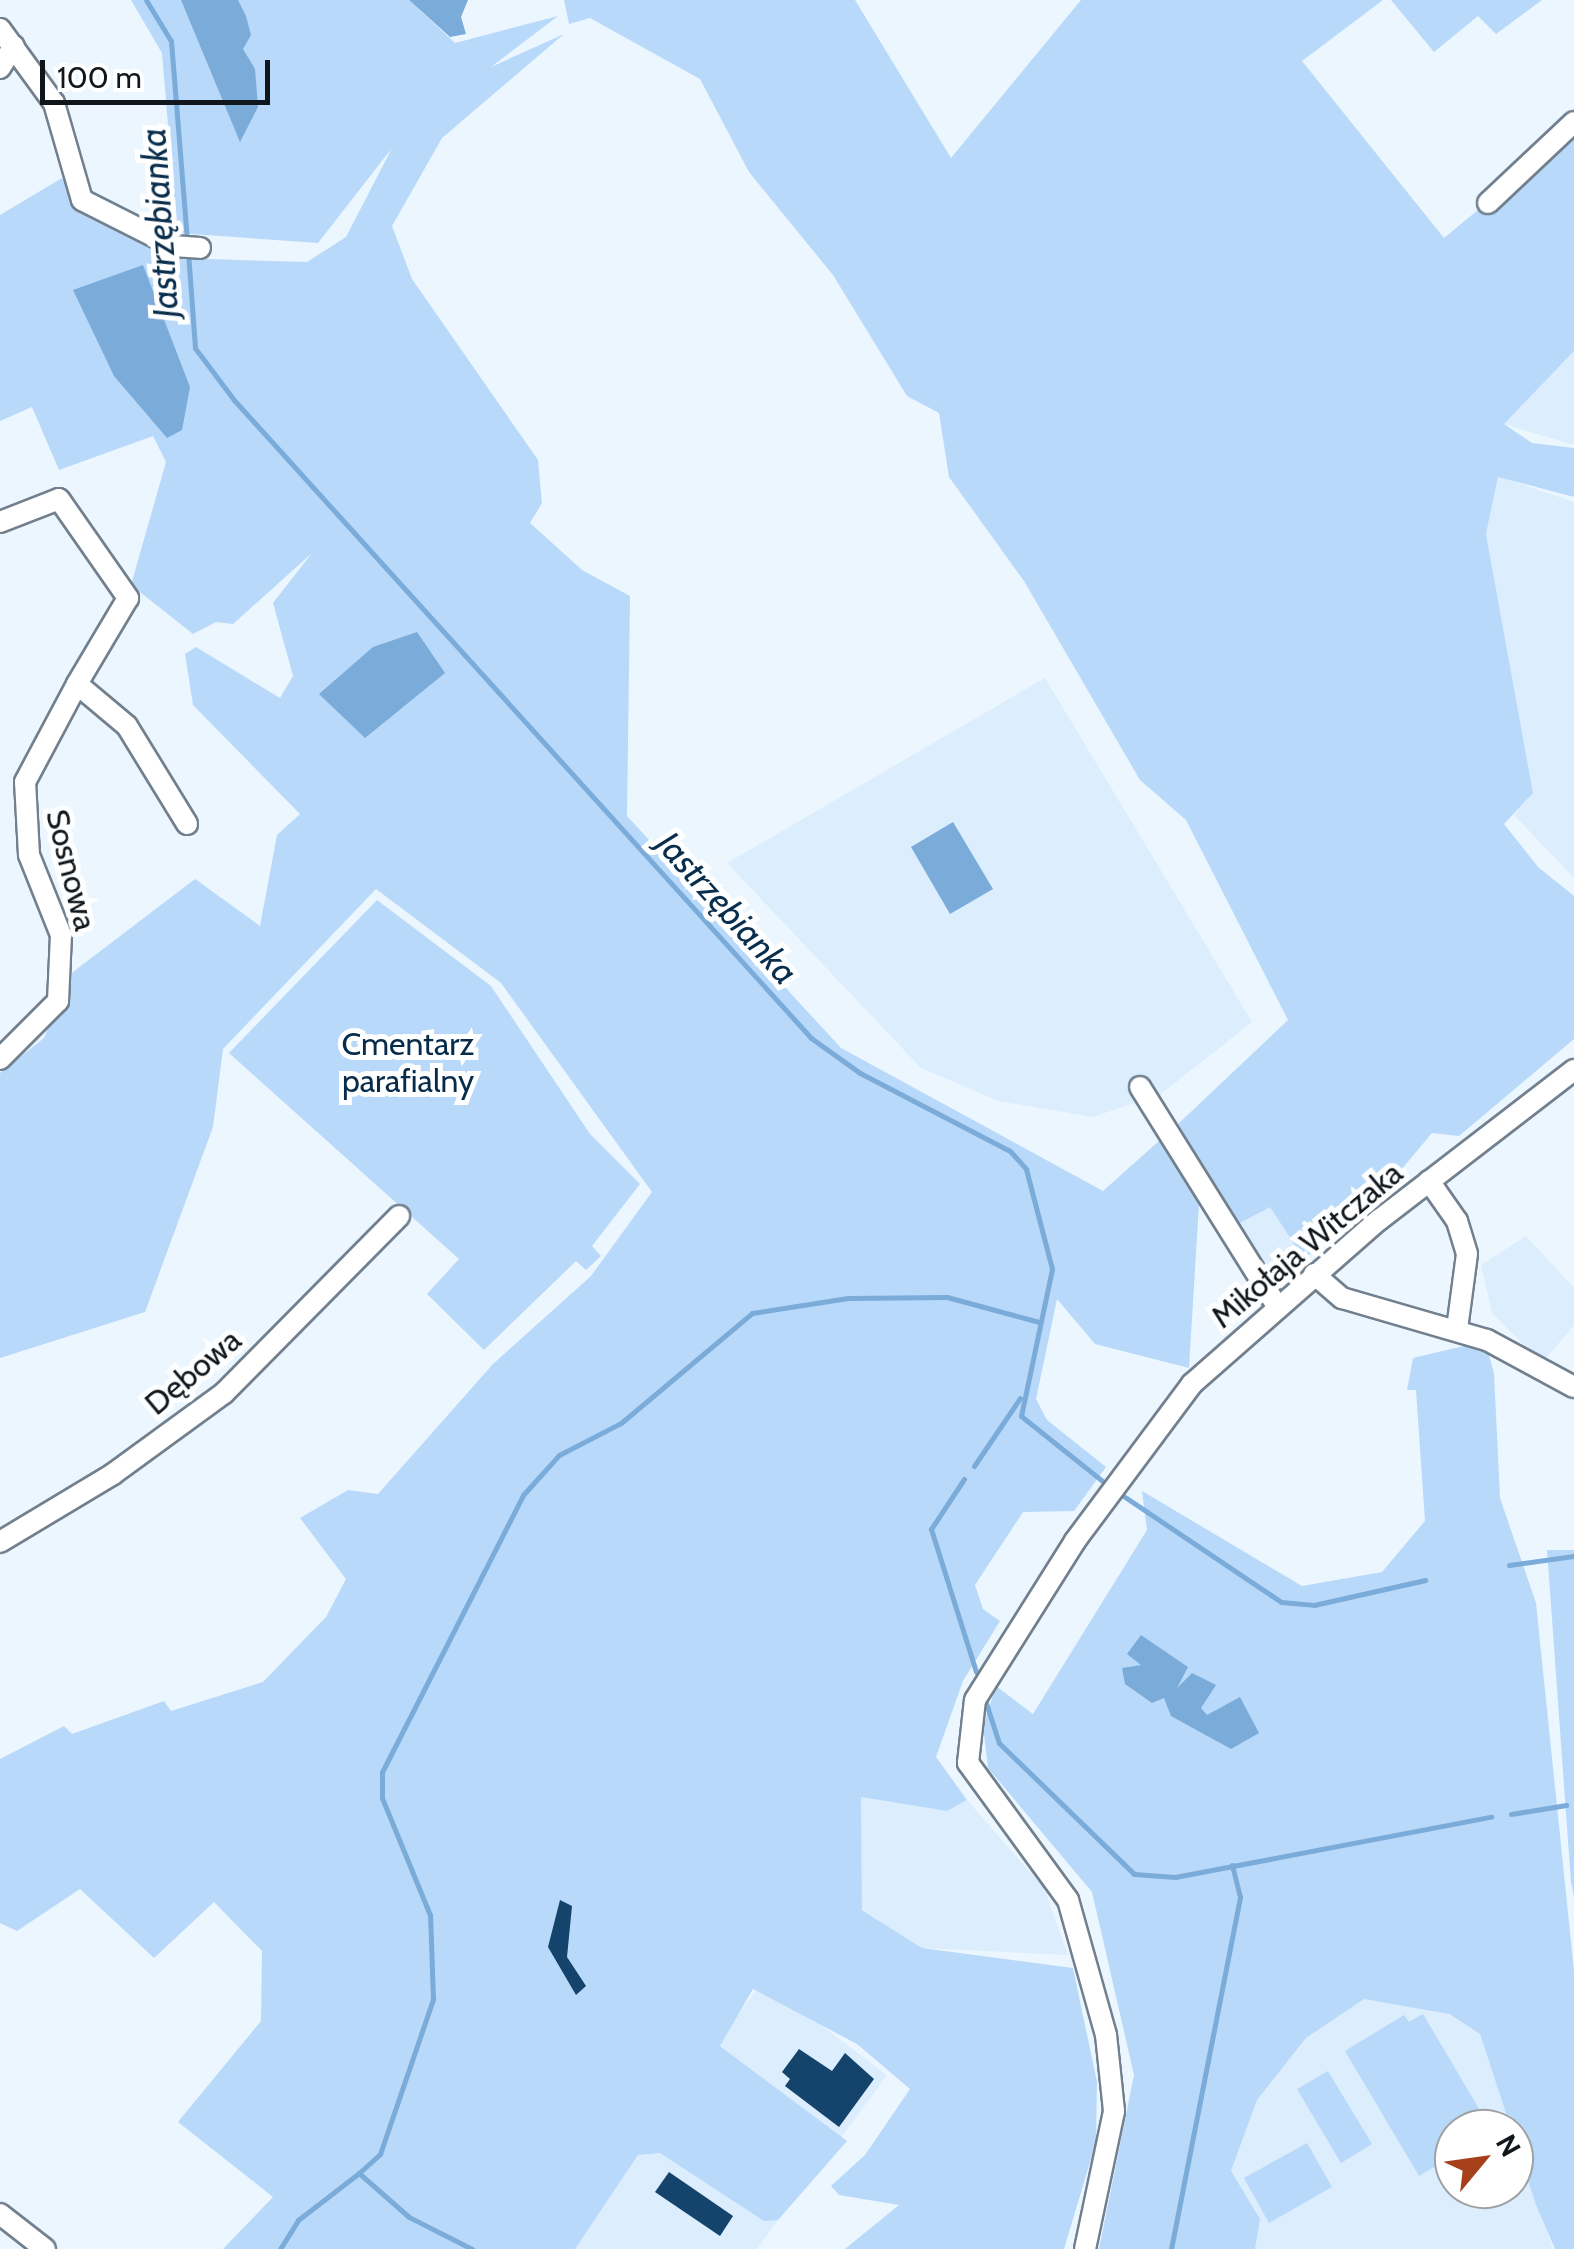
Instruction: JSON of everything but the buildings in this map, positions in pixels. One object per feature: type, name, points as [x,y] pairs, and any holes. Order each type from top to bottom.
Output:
[{"type":"street","points":[[0,68],[7,37]]},
{"type":"street","points":[[7,37],[54,103],[82,200],[173,246],[200,248]]},
{"type":"street","points":[[1488,203],[1574,122]]},
{"type":"street","name":"Sosnowa","points":[[0,522],[59,499],[128,598],[45,731],[25,782],[23,816],[60,935],[58,1001],[0,1059]]},
{"type":"street","points":[[77,684],[127,726],[186,824]]},
{"type":"street","name":"Mikołaja Witczaka","points":[[1085,2249],[1114,2111],[1088,1949],[1059,1884],[984,1793],[964,1748],[982,1685],[1120,1476],[1192,1384],[1314,1274],[1429,1181],[1565,1084],[1574,1070]]},
{"type":"street","points":[[1140,1086],[1277,1306]]},
{"type":"street","points":[[1429,1181],[1457,1221],[1467,1254],[1457,1328]]},
{"type":"street","name":"Dębowa","points":[[0,1542],[113,1474],[224,1392],[399,1216]]},
{"type":"street","points":[[1314,1274],[1342,1298],[1457,1328],[1574,1387]]},
{"type":"street","points":[[0,2214],[45,2249]]},
{"type":"shaded area","points":[[181,0],[238,0],[246,16],[251,35],[243,49],[255,69],[258,107],[240,142]]},
{"type":"shaded area","points":[[409,0],[468,0],[461,17],[466,34],[450,37]]},
{"type":"shaded area","points":[[143,265],[190,387],[182,430],[167,438],[114,376],[73,290]]},
{"type":"shaded area","points":[[1574,351],[1574,445],[1504,424]]},
{"type":"shaded area","points":[[1498,476],[1574,502],[1574,878],[1514,815],[1533,793],[1486,534]]},
{"type":"shaded area","points":[[417,632],[445,673],[365,738],[319,694],[373,647]]},
{"type":"shaded area","points":[[1045,678],[1252,1022],[1161,1094],[1093,1117],[998,1101],[921,1068],[727,863]]},
{"type":"shaded area","points":[[953,822],[993,889],[950,914],[911,847]]},
{"type":"shaded area","points":[[1270,1206],[1304,1259],[1278,1277],[1268,1275],[1238,1224]]},
{"type":"shaded area","points":[[1526,1236],[1574,1288],[1574,1325],[1542,1363],[1492,1313],[1481,1265]]},
{"type":"shaded area","points":[[1141,1635],[1188,1667],[1177,1688],[1192,1673],[1216,1685],[1201,1708],[1207,1715],[1240,1697],[1259,1733],[1231,1749],[1171,1716],[1164,1698],[1152,1703],[1125,1684],[1122,1668],[1141,1665],[1127,1654]]},
{"type":"shaded area","points":[[861,1797],[947,1811],[967,1800],[1044,1888],[1068,1955],[922,1948],[862,1909]]},
{"type":"shaded area","points":[[763,1981],[887,2075],[841,2138],[717,2043]]},
{"type":"shaded area","points":[[1364,1999],[1446,2013],[1480,2034],[1504,2109],[1434,2109],[1434,2209],[1534,2209],[1534,2194],[1553,2249],[1255,2249],[1231,2171],[1257,2100],[1306,2038]]},
{"type":"shaded area","points":[[652,2129],[778,2220],[757,2249],[559,2249]]},
{"type":"green space","points":[[131,0],[409,0],[455,43],[558,16],[491,67],[564,34],[442,138],[392,226],[412,279],[538,460],[542,503],[530,523],[582,570],[630,596],[627,816],[841,1048],[1103,1191],[1160,1140],[1199,1204],[1189,1368],[1095,1344],[1057,1299],[1036,1399],[1047,1420],[1106,1467],[1074,1511],[1023,1512],[975,1585],[983,1609],[1000,1621],[963,1681],[936,1757],[967,1800],[947,1811],[861,1797],[862,1910],[922,1948],[1073,1968],[1097,2082],[1096,2142],[1064,2249],[845,2249],[899,2205],[839,2195],[831,2186],[865,2155],[910,2089],[857,2044],[753,1989],[720,2046],[847,2141],[778,2220],[764,2221],[660,2153],[638,2155],[575,2249],[223,2249],[273,2197],[178,2122],[261,2021],[262,1951],[214,1902],[154,1958],[80,1889],[17,1931],[0,1923],[0,1759],[64,1726],[72,1734],[164,1701],[171,1711],[263,1682],[326,1617],[346,1579],[300,1518],[348,1490],[378,1494],[493,1364],[591,1276],[652,1192],[501,983],[376,889],[223,1049],[213,1127],[145,1312],[0,1358],[0,1073],[44,1038],[73,972],[195,879],[260,926],[277,835],[300,814],[193,705],[185,654],[196,647],[280,698],[293,676],[273,603],[312,553],[233,624],[216,622],[193,634],[131,585],[166,462],[153,436],[59,470],[32,407],[0,421],[0,215],[62,178],[95,220],[174,258],[307,262],[346,237],[392,148],[318,243],[177,233],[162,53]]},
{"type":"green space","points":[[564,0],[855,0],[951,158],[1081,0],[1383,0],[1302,61],[1444,238],[1574,131],[1574,351],[1504,424],[1532,443],[1574,448],[1574,497],[1498,477],[1486,534],[1533,793],[1504,824],[1538,867],[1574,896],[1574,1039],[1459,1136],[1432,1133],[1400,1171],[1403,1183],[1304,1259],[1270,1207],[1238,1224],[1178,1124],[1288,1020],[1186,820],[1140,780],[1024,581],[949,477],[939,413],[907,396],[833,275],[749,172],[700,79],[590,18],[569,24]]},
{"type":"green space","points":[[1391,0],[1542,0],[1496,34],[1478,16],[1434,52]]},
{"type":"green space","name":"Cmentarz parafialny","points":[[377,900],[491,986],[590,1134],[640,1184],[592,1246],[601,1256],[586,1270],[576,1261],[484,1350],[427,1294],[459,1259],[229,1053]]},
{"type":"green space","points":[[1485,1341],[1494,1373],[1500,1498],[1536,1603],[1574,1971],[1574,2249],[1555,2249],[1534,2199],[1534,2109],[1505,2109],[1480,2034],[1449,2014],[1364,1999],[1306,2038],[1257,2100],[1231,2171],[1260,2219],[1255,2249],[1099,2249],[1134,2075],[1092,1892],[988,1768],[983,1726],[996,1686],[1033,1714],[1147,1530],[1142,1491],[1302,1586],[1382,1572],[1425,1521],[1416,1390],[1407,1390],[1413,1358]]},
{"type":"green space","points":[[1547,1550],[1574,1550],[1574,1897],[1571,1882]]},
{"type":"green space","points":[[1423,2014],[1479,2109],[1434,2109],[1434,2167],[1419,2176],[1345,2051],[1404,2015],[1409,2022]]},
{"type":"green space","points":[[1328,2071],[1372,2144],[1341,2163],[1297,2089]]},
{"type":"green space","points":[[1307,2143],[1332,2187],[1269,2223],[1244,2178]]},
{"type":"waterway","name":"Jastrzębianka","points":[[146,0],[171,41],[187,241]]},
{"type":"waterway","name":"Jastrzębianka","points":[[188,252],[195,348],[234,400],[811,1038],[860,1073],[1010,1151],[1026,1169],[1052,1269],[1021,1416],[1110,1487]]},
{"type":"waterway","points":[[472,2249],[409,2217],[359,2173],[380,2154],[433,1999],[430,1915],[382,1798],[382,1772],[523,1495],[559,1455],[621,1423],[752,1313],[848,1298],[947,1297],[1039,1322]]},
{"type":"waterway","points":[[974,1466],[1020,1398]]},
{"type":"waterway","points":[[964,1479],[931,1529],[976,1672]]},
{"type":"waterway","name":"Jastrzębianka","points":[[1119,1493],[1281,1602],[1314,1605],[1425,1580]]},
{"type":"waterway","name":"Jastrzębianka","points":[[1509,1565],[1574,1556]]},
{"type":"waterway","points":[[986,1703],[999,1743],[1134,1874],[1175,1877],[1491,1817]]},
{"type":"waterway","points":[[1511,1814],[1566,1805]]},
{"type":"waterway","points":[[1171,2249],[1240,1897],[1232,1865]]},
{"type":"waterway","points":[[280,2249],[298,2220],[359,2173]]}]
